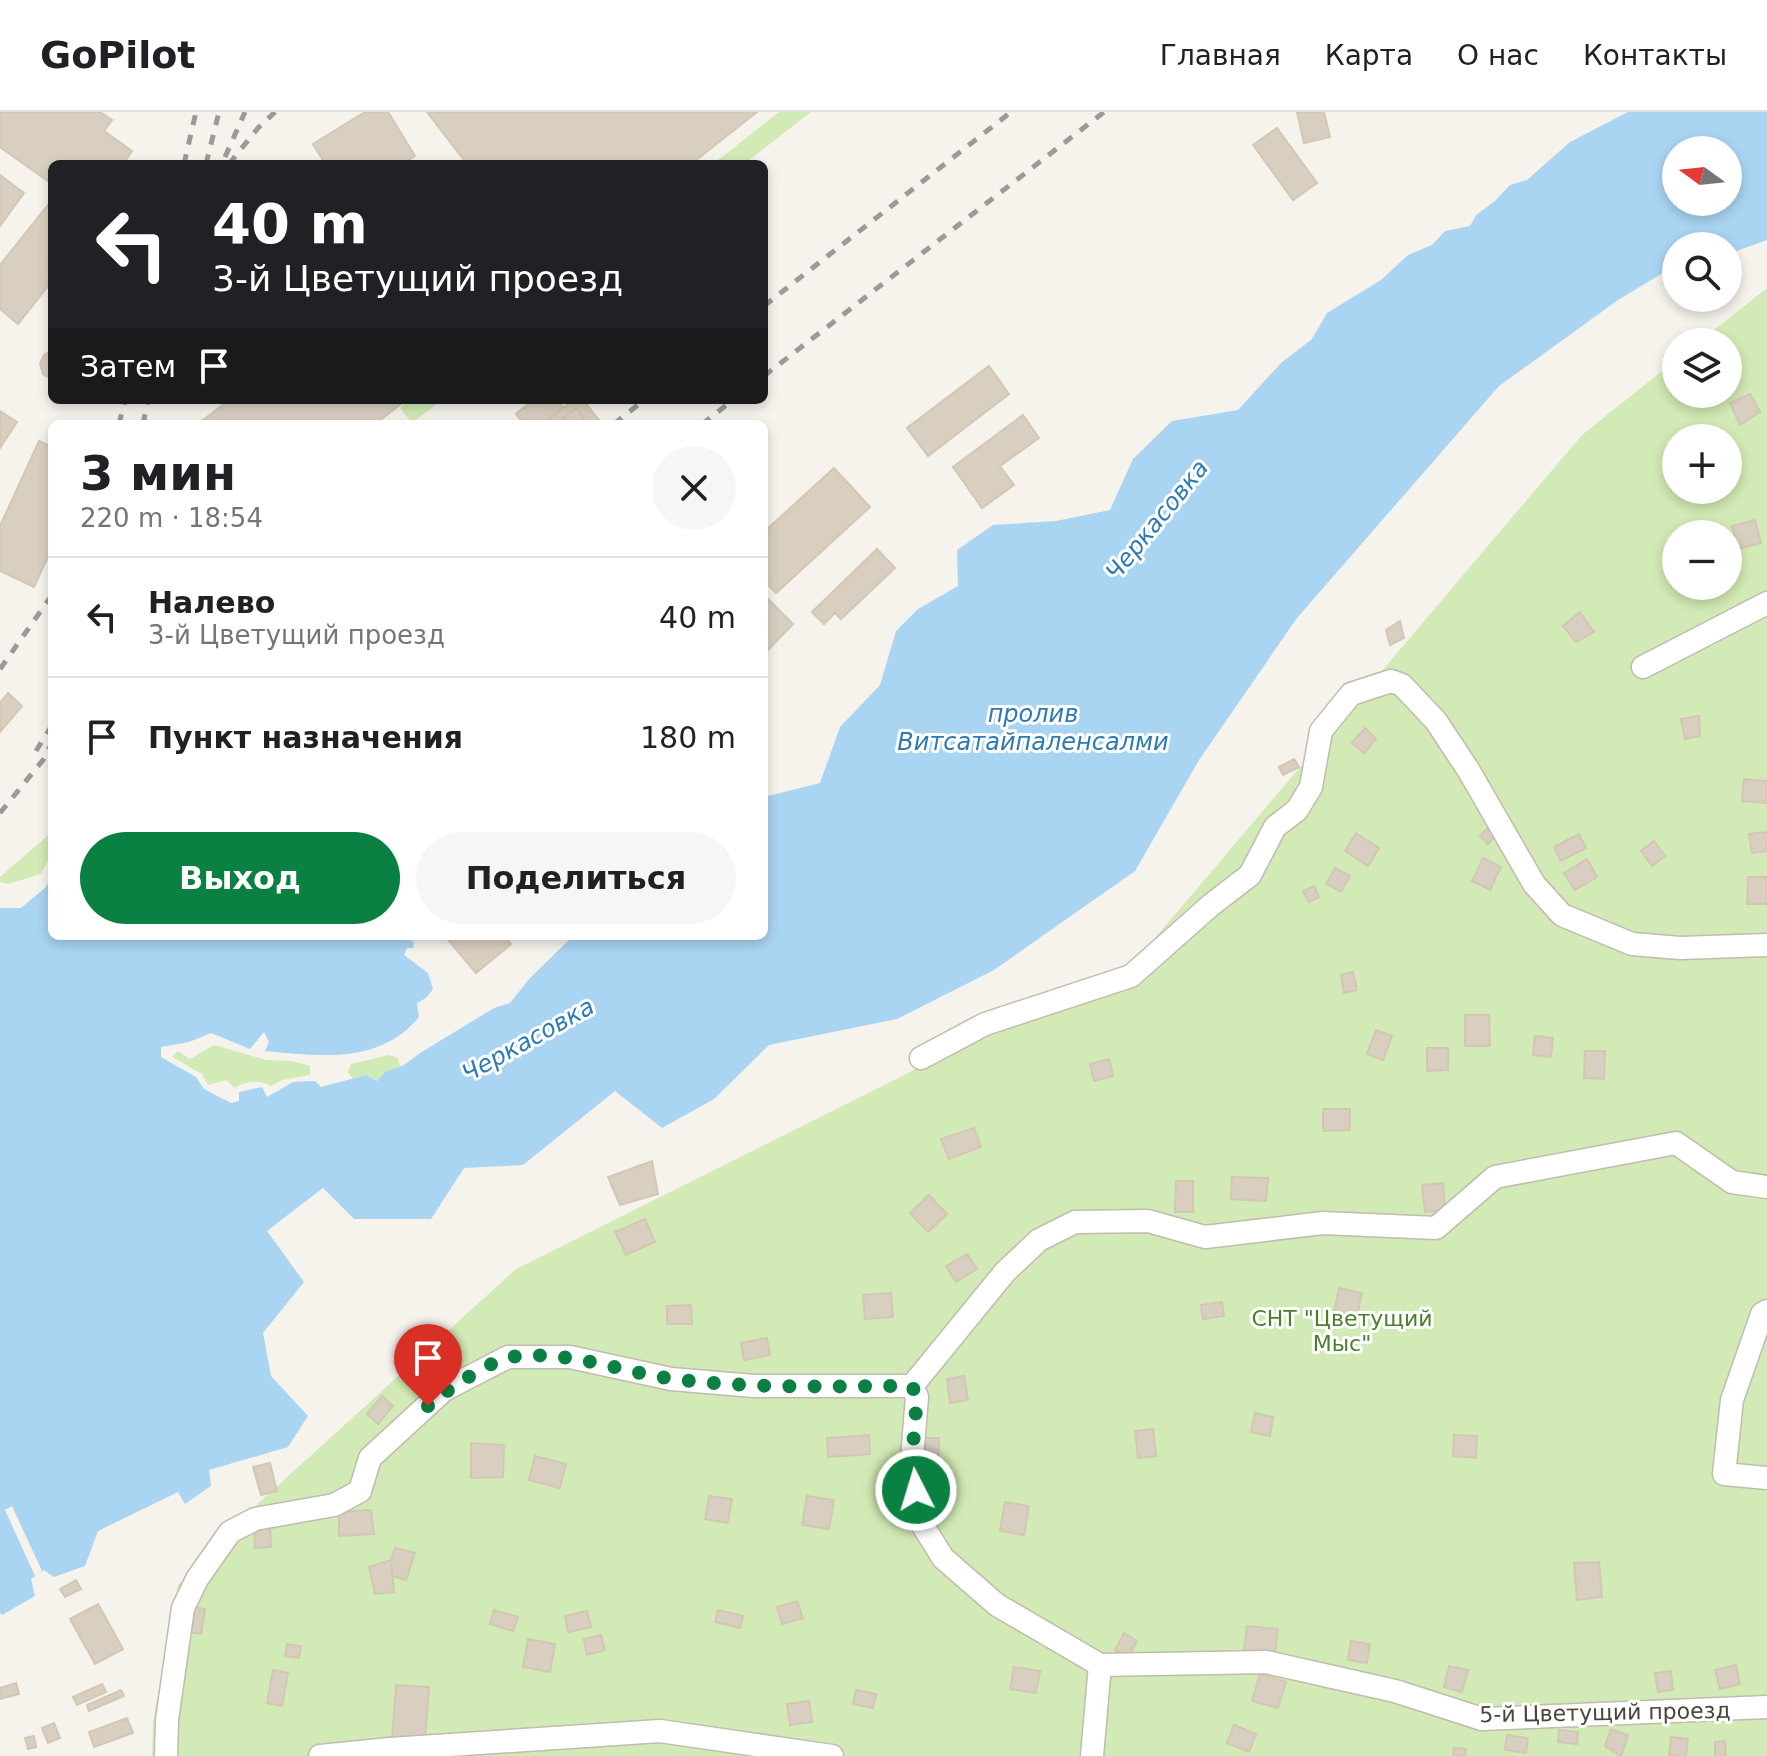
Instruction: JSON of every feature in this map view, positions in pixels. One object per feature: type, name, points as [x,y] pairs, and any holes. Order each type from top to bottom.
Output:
[{"type":"street","points":[[1643,667],[1767,603]]},
{"type":"street","points":[[921,1058],[985,1024],[1131,976],[1250,875],[1275,827],[1297,810],[1311,787],[1321,731],[1351,694],[1391,681],[1402,685],[1436,721],[1469,771],[1534,884],[1562,915],[1632,944],[1680,948],[1767,945]]},
{"type":"street","points":[[912,1386],[1005,1272],[1039,1240],[1075,1222],[1148,1221],[1205,1237],[1323,1223],[1436,1228],[1495,1177],[1676,1143],[1732,1182],[1767,1187]]},
{"type":"street","points":[[1767,1311],[1762,1314],[1732,1400],[1724,1474],[1767,1478]]},
{"type":"street","points":[[166,1756],[167,1720],[183,1608],[197,1579],[230,1532],[255,1519],[334,1505],[360,1491],[370,1458],[444,1390],[508,1357],[570,1357],[671,1379],[754,1386],[912,1386]]},
{"type":"street","points":[[912,1386],[917,1397],[912,1459],[920,1521],[943,1558],[997,1605],[1100,1665],[1092,1756]]},
{"type":"street","name":"5-й Цветущий проезд","points":[[1100,1665],[1266,1662],[1395,1691],[1482,1719],[1767,1707]]},
{"type":"street","points":[[320,1756],[660,1731],[832,1756]]},
{"type":"green space","points":[[779,112],[811,112],[749,160],[718,160]]},
{"type":"green space","name":"СНТ \"Цветущий Мыс\"","points":[[1767,288],[1767,1756],[152,1756],[153,1723],[178,1585],[252,1509],[516,1269],[1138,958],[1582,435],[1662,371],[1662,408],[1742,408],[1742,328],[1717,328],[1737,312],[1742,312],[1742,308]]},
{"type":"green space","points":[[405,404],[437,404],[416,420],[410,420],[400,408]]},
{"type":"green space","points":[[48,835],[48,861],[41,874],[8,884],[0,882],[0,877]]},
{"type":"green space","points":[[214,1045],[266,1060],[292,1061],[310,1066],[310,1075],[282,1080],[271,1086],[252,1082],[234,1088],[226,1080],[208,1085],[202,1074],[172,1057],[178,1051],[190,1059]]},
{"type":"green space","points":[[389,1055],[398,1058],[400,1067],[385,1072],[377,1081],[366,1075],[353,1079],[348,1072],[351,1064]]},
{"type":"water","name":"пролив Витсатайпаленсалми","points":[[1628,112],[1767,112],[1767,240],[1742,249],[1742,232],[1662,232],[1662,273],[1618,300],[1499,386],[1297,618],[1199,760],[1135,871],[994,970],[897,1019],[769,1045],[714,1099],[662,1128],[615,1091],[523,1165],[464,1168],[431,1219],[354,1219],[323,1188],[267,1231],[304,1282],[263,1333],[271,1376],[308,1416],[288,1447],[209,1470],[211,1486],[185,1504],[178,1492],[98,1531],[85,1566],[54,1577],[44,1570],[31,1579],[35,1596],[2,1615],[0,1613],[0,908],[21,908],[48,882],[48,940],[411,940],[414,943],[413,948],[407,948],[404,955],[428,973],[433,989],[417,1003],[419,1017],[386,1043],[348,1054],[307,1055],[265,1051],[269,1042],[264,1032],[250,1049],[211,1033],[189,1042],[161,1047],[161,1057],[196,1077],[204,1089],[231,1103],[239,1101],[239,1092],[262,1087],[267,1097],[293,1082],[315,1081],[321,1087],[366,1075],[377,1081],[385,1072],[404,1065],[494,1008],[510,1003],[530,978],[569,940],[768,940],[768,796],[820,783],[840,727],[880,685],[896,631],[918,609],[958,586],[957,550],[993,525],[1056,521],[1110,510],[1133,459],[1172,421],[1238,410],[1281,363],[1312,339],[1327,313],[1381,280],[1408,255],[1432,245],[1445,231],[1470,226],[1476,215],[1510,185],[1527,180],[1570,142]]},
{"type":"pier","points":[[12,1506],[42,1571],[35,1576],[5,1510]]},
{"type":"building","points":[[0,112],[100,112],[112,120],[104,131],[132,151],[126,160],[48,160],[48,181],[0,147]]},
{"type":"building","points":[[365,112],[388,112],[415,156],[408,160],[323,160],[313,144]]},
{"type":"building","points":[[427,112],[757,112],[696,160],[464,160]]},
{"type":"building","points":[[1297,112],[1324,112],[1330,137],[1304,143]]},
{"type":"building","points":[[1277,128],[1317,183],[1293,200],[1253,145]]},
{"type":"building","points":[[0,175],[24,193],[0,226]]},
{"type":"building","points":[[48,205],[48,286],[18,324],[0,309],[0,265]]},
{"type":"building","points":[[48,353],[48,377],[43,374],[40,364]]},
{"type":"building","points":[[989,366],[1009,394],[928,456],[907,428]]},
{"type":"building","points":[[1750,394],[1760,412],[1740,424],[1732,408],[1742,408],[1742,398]]},
{"type":"building","points":[[224,404],[401,404],[380,420],[203,420]]},
{"type":"building","points":[[528,404],[561,404],[563,407],[547,420],[521,420],[516,414]]},
{"type":"building","points":[[568,404],[586,404],[599,420],[548,420]]},
{"type":"building","points":[[576,408],[584,418],[582,420],[561,420]]},
{"type":"building","points":[[0,411],[17,422],[0,448]]},
{"type":"building","points":[[1023,415],[1039,438],[1000,466],[1014,485],[982,508],[953,467]]},
{"type":"building","points":[[39,441],[48,445],[48,557],[34,587],[0,571],[0,526]]},
{"type":"building","points":[[834,468],[870,507],[776,593],[768,584],[768,528]]},
{"type":"building","points":[[1755,520],[1761,543],[1742,548],[1742,523]]},
{"type":"building","points":[[877,549],[895,568],[841,619],[835,613],[824,624],[812,612]]},
{"type":"building","points":[[768,599],[793,624],[768,650]]},
{"type":"building","points":[[1580,612],[1594,632],[1576,642],[1563,626]]},
{"type":"building","points":[[1400,621],[1404,638],[1390,645],[1386,630]]},
{"type":"building","points":[[8,693],[22,706],[0,732],[0,703]]},
{"type":"building","points":[[1699,716],[1700,736],[1685,739],[1681,719]]},
{"type":"building","points":[[1365,728],[1376,739],[1364,753],[1352,743]]},
{"type":"building","points":[[1294,759],[1299,767],[1283,775],[1279,767]]},
{"type":"building","points":[[1744,779],[1767,781],[1767,803],[1742,801]]},
{"type":"building","points":[[1489,827],[1497,835],[1488,844],[1480,836]]},
{"type":"building","points":[[1767,832],[1767,851],[1752,853],[1749,834]]},
{"type":"building","points":[[1356,833],[1379,848],[1368,866],[1345,851]]},
{"type":"building","points":[[1579,834],[1586,848],[1561,861],[1554,847]]},
{"type":"building","points":[[1654,841],[1665,856],[1652,866],[1641,851]]},
{"type":"building","points":[[1483,858],[1501,867],[1490,890],[1472,881]]},
{"type":"building","points":[[1587,859],[1597,877],[1575,890],[1564,873]]},
{"type":"building","points":[[1335,868],[1350,876],[1341,892],[1326,884]]},
{"type":"building","points":[[1748,877],[1767,877],[1767,904],[1747,904]]},
{"type":"building","points":[[1314,886],[1319,897],[1309,902],[1303,891]]},
{"type":"building","points":[[448,940],[508,940],[511,944],[476,973]]},
{"type":"building","points":[[1353,972],[1357,990],[1344,993],[1341,975]]},
{"type":"building","points":[[1465,1015],[1489,1015],[1490,1046],[1465,1046]]},
{"type":"building","points":[[1376,1030],[1392,1036],[1383,1060],[1367,1054]]},
{"type":"building","points":[[1535,1036],[1553,1038],[1551,1057],[1533,1055]]},
{"type":"building","points":[[1427,1048],[1448,1048],[1448,1070],[1427,1071]]},
{"type":"building","points":[[1585,1051],[1605,1051],[1604,1079],[1584,1078]]},
{"type":"building","points":[[1109,1059],[1113,1076],[1094,1081],[1090,1064]]},
{"type":"building","points":[[1323,1109],[1350,1109],[1350,1130],[1323,1131]]},
{"type":"building","points":[[974,1128],[981,1147],[949,1159],[941,1139]]},
{"type":"building","points":[[652,1161],[658,1194],[620,1205],[608,1177]]},
{"type":"building","points":[[1232,1177],[1268,1178],[1266,1201],[1231,1199]]},
{"type":"building","points":[[1176,1181],[1193,1181],[1193,1212],[1175,1212]]},
{"type":"building","points":[[1443,1183],[1445,1210],[1425,1212],[1422,1185]]},
{"type":"building","points":[[929,1195],[947,1214],[928,1232],[910,1213]]},
{"type":"building","points":[[645,1219],[655,1242],[626,1255],[615,1232]]},
{"type":"building","points":[[967,1254],[977,1269],[956,1282],[946,1266]]},
{"type":"building","points":[[1339,1288],[1362,1293],[1357,1316],[1334,1312]]},
{"type":"building","points":[[891,1293],[893,1317],[865,1319],[863,1295]]},
{"type":"building","points":[[1222,1302],[1224,1316],[1203,1319],[1201,1305]]},
{"type":"building","points":[[691,1305],[692,1324],[667,1324],[667,1306]]},
{"type":"building","points":[[767,1338],[770,1355],[744,1360],[741,1343]]},
{"type":"building","points":[[413,1347],[435,1375],[417,1390],[394,1362]]},
{"type":"building","points":[[964,1376],[968,1400],[950,1403],[947,1379]]},
{"type":"building","points":[[382,1396],[393,1406],[378,1424],[367,1414]]},
{"type":"building","points":[[1255,1413],[1273,1417],[1270,1436],[1251,1432]]},
{"type":"building","points":[[1153,1429],[1156,1456],[1138,1458],[1135,1431]]},
{"type":"building","points":[[869,1435],[870,1454],[828,1457],[827,1438]]},
{"type":"building","points":[[1454,1435],[1477,1436],[1476,1458],[1453,1456]]},
{"type":"building","points":[[923,1438],[939,1438],[938,1469],[922,1468]]},
{"type":"building","points":[[471,1443],[504,1445],[503,1477],[471,1478]]},
{"type":"building","points":[[535,1456],[566,1464],[560,1488],[529,1480]]},
{"type":"building","points":[[270,1463],[277,1491],[261,1495],[253,1467]]},
{"type":"building","points":[[709,1496],[732,1499],[728,1523],[705,1519]]},
{"type":"building","points":[[807,1496],[834,1500],[829,1529],[802,1525]]},
{"type":"building","points":[[1005,1502],[1029,1506],[1024,1535],[1000,1531]]},
{"type":"building","points":[[371,1510],[374,1534],[339,1536],[339,1512]]},
{"type":"building","points":[[270,1526],[271,1547],[255,1548],[254,1527]]},
{"type":"building","points":[[395,1548],[415,1553],[406,1580],[386,1574]]},
{"type":"building","points":[[391,1560],[394,1592],[375,1594],[369,1567]]},
{"type":"building","points":[[1599,1562],[1602,1597],[1577,1600],[1574,1563]]},
{"type":"building","points":[[76,1580],[81,1589],[65,1597],[60,1589]]},
{"type":"building","points":[[797,1601],[803,1618],[782,1624],[777,1607]]},
{"type":"building","points":[[98,1604],[123,1649],[95,1664],[70,1619]]},
{"type":"building","points":[[189,1606],[205,1609],[201,1634],[185,1632]]},
{"type":"building","points":[[494,1610],[518,1617],[513,1631],[490,1624]]},
{"type":"building","points":[[718,1610],[743,1616],[740,1628],[715,1622]]},
{"type":"building","points":[[587,1611],[591,1627],[568,1632],[565,1616]]},
{"type":"building","points":[[1247,1626],[1278,1629],[1275,1653],[1244,1650]]},
{"type":"building","points":[[1124,1633],[1137,1641],[1128,1657],[1115,1650]]},
{"type":"building","points":[[601,1635],[605,1650],[587,1655],[584,1639]]},
{"type":"building","points":[[528,1639],[555,1644],[550,1672],[523,1667]]},
{"type":"building","points":[[1351,1641],[1370,1644],[1367,1663],[1348,1660]]},
{"type":"building","points":[[287,1644],[301,1646],[299,1658],[285,1656]]},
{"type":"building","points":[[1736,1665],[1740,1684],[1720,1689],[1715,1670]]},
{"type":"building","points":[[1449,1666],[1468,1670],[1462,1692],[1444,1687]]},
{"type":"building","points":[[1014,1667],[1040,1671],[1036,1693],[1010,1689]]},
{"type":"building","points":[[273,1670],[288,1673],[282,1706],[267,1703]]},
{"type":"building","points":[[1671,1671],[1673,1690],[1658,1692],[1655,1673]]},
{"type":"building","points":[[1260,1674],[1286,1682],[1278,1708],[1252,1701]]},
{"type":"building","points":[[16,1683],[19,1694],[0,1699],[0,1688]]},
{"type":"building","points":[[102,1684],[106,1692],[77,1705],[73,1697]]},
{"type":"building","points":[[396,1685],[429,1687],[425,1740],[392,1738]]},
{"type":"building","points":[[121,1690],[124,1696],[89,1711],[87,1705]]},
{"type":"building","points":[[856,1690],[876,1694],[873,1708],[853,1704]]},
{"type":"building","points":[[809,1701],[812,1722],[790,1725],[787,1704]]},
{"type":"building","points":[[127,1718],[133,1733],[94,1747],[89,1732]]},
{"type":"building","points":[[54,1723],[60,1738],[48,1743],[42,1728]]},
{"type":"building","points":[[1234,1725],[1256,1734],[1249,1752],[1227,1743]]},
{"type":"building","points":[[1611,1729],[1628,1735],[1621,1756],[1605,1746]]},
{"type":"building","points":[[1559,1730],[1578,1732],[1577,1744],[1558,1742]]},
{"type":"building","points":[[1507,1735],[1528,1738],[1526,1753],[1505,1750]]},
{"type":"building","points":[[34,1736],[36,1747],[28,1749],[25,1738]]},
{"type":"building","points":[[1671,1737],[1688,1739],[1686,1756],[1669,1756]]},
{"type":"building","points":[[1725,1741],[1726,1756],[1715,1756],[1715,1742]]},
{"type":"building","points":[[1454,1748],[1466,1749],[1465,1756],[1453,1756]]},
{"type":"railway","points":[[185,160],[196,112]]},
{"type":"railway","points":[[207,160],[219,112]]},
{"type":"railway","points":[[225,157],[245,112]]},
{"type":"railway","points":[[232,160],[275,112]]},
{"type":"railway","points":[[768,303],[1011,112]]},
{"type":"railway","points":[[768,373],[1104,112]]},
{"type":"railway","points":[[120,420],[124,404]]},
{"type":"railway","points":[[144,420],[147,404]]},
{"type":"railway","points":[[619,420],[639,404]]},
{"type":"railway","points":[[707,420],[728,404]]},
{"type":"railway","points":[[0,669],[48,601]]},
{"type":"railway","points":[[36,751],[48,732]]},
{"type":"railway","points":[[0,813],[48,751]]},
{"type":"route","points":[[428,1406],[444,1390],[508,1357],[570,1357],[671,1379],[754,1386],[912,1386],[917,1397],[912,1459],[916,1490]]},
{"type":"water label","name":"Черкасовка","points":[[1157,520]]},
{"type":"water label","name":"Черкасовка","points":[[528,1040]]}]
